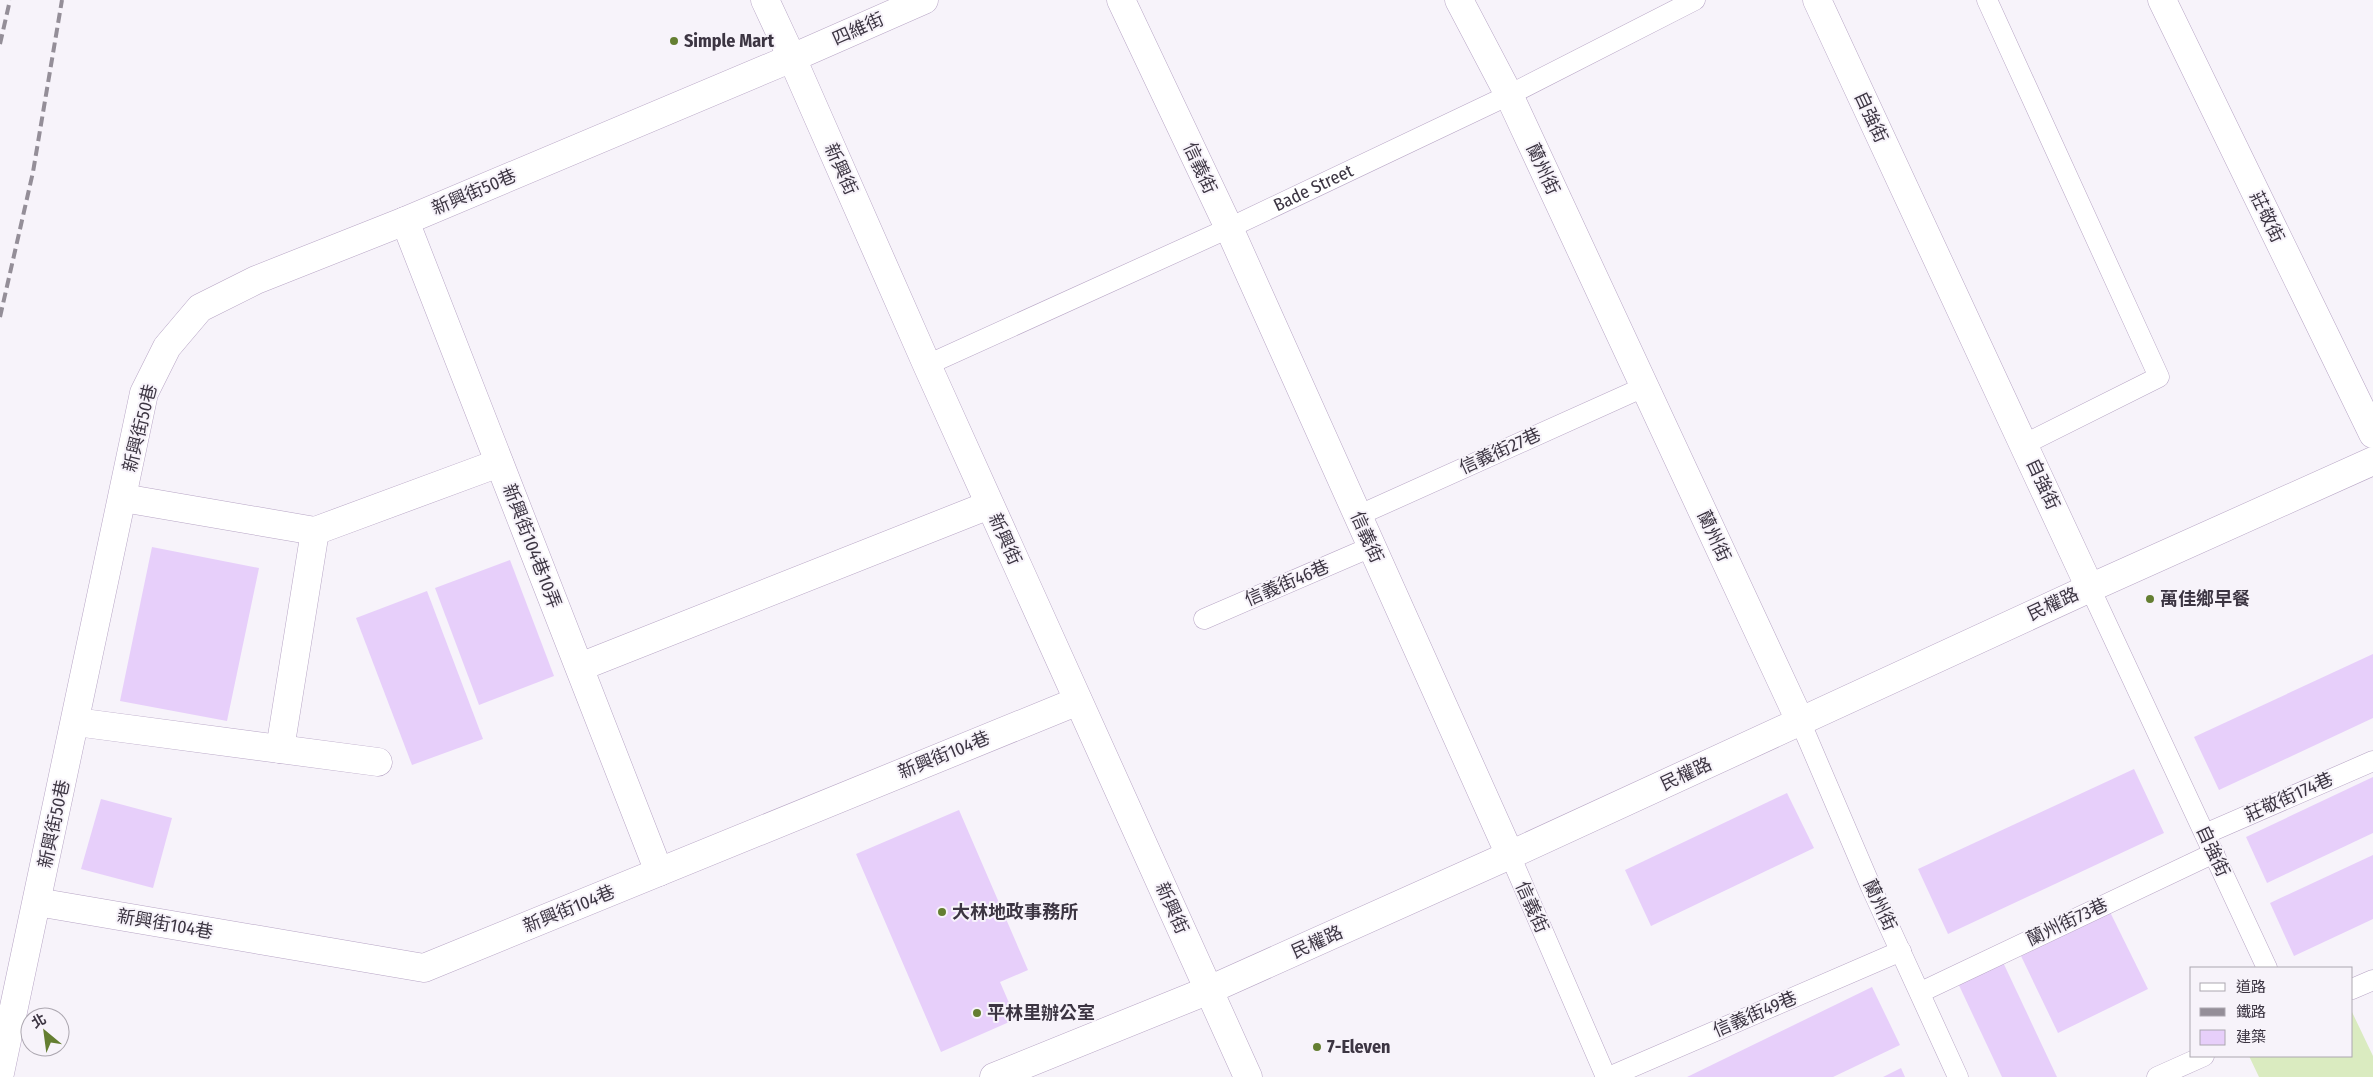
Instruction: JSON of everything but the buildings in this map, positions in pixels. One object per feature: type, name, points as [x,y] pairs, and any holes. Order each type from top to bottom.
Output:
[{"type":"street","name":"新興街","points":[[766,0],[989,505],[1248,1077]]},
{"type":"street","name":"四維街","points":[[792,58],[924,0]]},
{"type":"street","name":"信義街","points":[[1121,0],[1229,228],[1510,855]]},
{"type":"street","name":"蘭州街","points":[[1459,0],[1509,95],[1800,721]]},
{"type":"street","name":"自強街","points":[[1817,0],[2025,444],[2090,588]]},
{"type":"street","name":"莊敬街","points":[[2162,0],[2373,434]]},
{"type":"street","name":"新興街50巷","points":[[0,1073],[17,985],[76,722],[144,393],[167,347],[200,308],[256,280],[405,221],[792,58]]},
{"type":"street","name":"新興街104巷10弄","points":[[405,221],[659,872]]},
{"type":"street","name":"民權路","points":[[994,1077],[1209,990],[1510,855],[2090,588],[2373,461]]},
{"type":"street","points":[[123,498],[315,531],[500,463]]},
{"type":"street","points":[[580,667],[989,505]]},
{"type":"street","points":[[280,749],[315,531]]},
{"type":"street","name":"新興街104巷","points":[[37,902],[424,968],[1078,700]]},
{"type":"street","points":[[76,722],[378,762]]},
{"type":"lane","name":"Bade Street","points":[[927,366],[1229,228],[1509,95],[1695,0]]},
{"type":"lane","points":[[1987,0],[2159,377],[2025,444]]},
{"type":"lane","name":"信義街27巷","points":[[1357,516],[1644,387]]},
{"type":"lane","name":"信義街46巷","points":[[1204,620],[1371,547]]},
{"type":"lane","name":"自強街","points":[[2090,588],[2267,967]]},
{"type":"lane","name":"蘭州街","points":[[1800,721],[1871,887],[1921,992],[1958,1077]]},
{"type":"lane","name":"莊敬街174巷","points":[[2205,834],[2373,761]]},
{"type":"lane","name":"蘭州街73巷","points":[[1921,992],[2214,852]]},
{"type":"lane","name":"信義街","points":[[1510,855],[1608,1077]]},
{"type":"lane","name":"信義街49巷","points":[[1608,1077],[1901,951]]},
{"type":"lane","points":[[2353,989],[2373,980]]},
{"type":"lane","points":[[2157,1077],[2202,1057]]},
{"type":"green space","points":[[2353,1014],[2373,1056],[2373,1077],[2259,1077],[2249,1057],[2353,1057]]},
{"type":"railway","points":[[0,44],[10,0]]},
{"type":"railway","points":[[0,317],[33,172],[62,0]]},
{"type":"place","name":"Simple Mart","points":[[674,41]]},
{"type":"place","name":"萬佳鄉早餐","points":[[2150,599]]},
{"type":"place","name":"大林地政事務所","points":[[942,912]]},
{"type":"place","name":"平林里辦公室","points":[[977,1013]]},
{"type":"place","name":"7-Eleven","points":[[1317,1047]]}]
